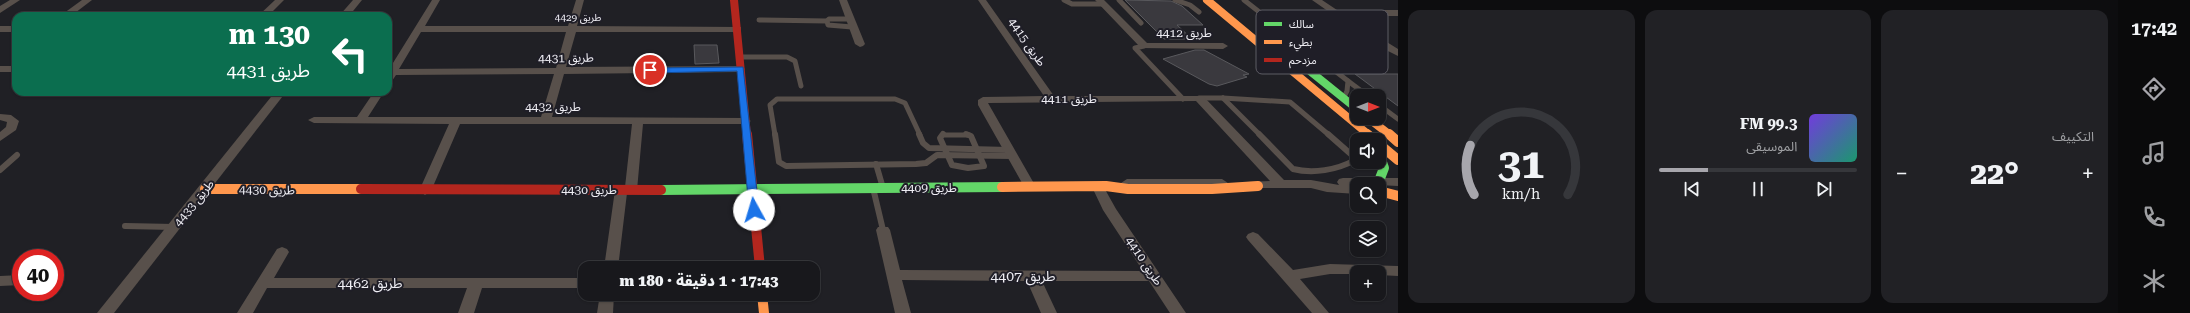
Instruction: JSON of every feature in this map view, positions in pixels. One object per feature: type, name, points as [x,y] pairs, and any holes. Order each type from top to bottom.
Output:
[{"type":"street","points":[[0,10],[16,0]]},
{"type":"street","points":[[71,12],[88,0]]},
{"type":"street","points":[[267,12],[280,0]]},
{"type":"street","points":[[348,12],[358,0]]},
{"type":"street","points":[[392,72],[436,0]]},
{"type":"street","points":[[546,120],[580,0]]},
{"type":"street","points":[[734,0],[759,261]]},
{"type":"street","points":[[843,0],[860,44]]},
{"type":"street","name":"طريق 4415","points":[[982,0],[1051,99]]},
{"type":"street","points":[[1207,0],[1256,41]]},
{"type":"street","points":[[1222,0],[1233,9]]},
{"type":"street","points":[[1316,0],[1330,10]]},
{"type":"street","name":"طريق 4412","points":[[1101,2],[1144,46],[1223,46]]},
{"type":"street","points":[[0,29],[12,29]]},
{"type":"street","name":"طريق 4429","points":[[418,29],[738,29]]},
{"type":"street","points":[[1388,47],[1398,53]]},
{"type":"street","points":[[0,69],[12,69]]},
{"type":"street","name":"طريق 4431","points":[[392,75],[740,69]]},
{"type":"street","points":[[1295,74],[1366,133]]},
{"type":"street","points":[[1313,74],[1350,104]]},
{"type":"street","name":"طريق 4433","points":[[105,313],[278,96]]},
{"type":"street","points":[[360,120],[376,96]]},
{"type":"street","points":[[1199,98],[1281,185]]},
{"type":"street","name":"طريق 4411","points":[[1030,187],[982,103],[983,100],[1199,98]]},
{"type":"street","points":[[0,117],[7,117],[13,121],[12,128],[0,138]]},
{"type":"street","name":"طريق 4432","points":[[314,120],[745,121]]},
{"type":"street","points":[[425,191],[456,121]]},
{"type":"street","points":[[612,261],[638,121]]},
{"type":"street","points":[[1377,125],[1398,142]]},
{"type":"street","points":[[1386,150],[1398,160]]},
{"type":"street","name":"طريق 4409","points":[[752,188],[1030,187],[1098,186],[1124,183],[1220,183],[1258,186],[1311,184],[1322,182],[1350,185]]},
{"type":"street","name":"طريق 4409","points":[[1386,186],[1398,182]]},
{"type":"street","name":"طريق 4409","points":[[1311,184],[1327,188],[1350,190]]},
{"type":"street","name":"طريق 4410","points":[[1098,186],[1110,210],[1178,313]]},
{"type":"street","name":"طريق 4430","points":[[205,189],[425,191],[752,188]]},
{"type":"street","name":"طريق 4409","points":[[1386,189],[1398,191]]},
{"type":"street","points":[[1386,191],[1398,196]]},
{"type":"street","points":[[883,230],[903,313]]},
{"type":"street","points":[[1253,237],[1290,276],[1321,313]]},
{"type":"street","points":[[245,313],[282,252]]},
{"type":"street","points":[[1290,276],[1307,270],[1324,269],[1398,271]]},
{"type":"street","name":"طريق 4407","points":[[893,275],[1153,276]]},
{"type":"street","points":[[1032,276],[1049,313]]},
{"type":"street","points":[[0,281],[12,280]]},
{"type":"street","name":"طريق 4462","points":[[264,283],[578,282]]},
{"type":"street","points":[[466,313],[476,283]]},
{"type":"street","points":[[605,313],[606,301]]},
{"type":"street","points":[[763,301],[764,313]]},
{"type":"lane","points":[[1064,0],[1074,4],[1101,2]]},
{"type":"lane","points":[[1119,0],[1141,23]]},
{"type":"lane","points":[[1175,0],[1190,5],[1198,12]]},
{"type":"lane","points":[[1244,0],[1257,10]]},
{"type":"lane","points":[[760,20],[827,21],[830,19],[851,23]]},
{"type":"lane","points":[[827,21],[830,26],[851,23]]},
{"type":"lane","name":"طريق 4412","points":[[1144,46],[1135,48],[1183,99]]},
{"type":"lane","points":[[740,57],[788,57],[796,61],[801,86]]},
{"type":"lane","points":[[1340,74],[1359,89]]},
{"type":"lane","points":[[1344,99],[1348,90],[1348,80]]},
{"type":"lane","name":"طريق 4411","points":[[1199,98],[1223,98],[1281,100],[1294,104],[1354,156],[1355,160],[1318,171],[1305,172],[1293,169],[1223,98]]},
{"type":"lane","points":[[946,153],[933,150],[924,145],[907,105],[899,100],[777,99],[770,105],[779,162],[782,165],[921,164],[937,155],[946,153],[1011,153]]},
{"type":"lane","points":[[1386,110],[1398,119]]},
{"type":"lane","points":[[965,134],[972,138],[979,153],[985,164],[983,167],[959,168],[950,164],[940,135],[965,134]]},
{"type":"lane","points":[[0,170],[17,155]]},
{"type":"lane","points":[[876,164],[883,230]]},
{"type":"lane","points":[[125,226],[174,227]]},
{"type":"building","points":[[1125,0],[1171,1],[1182,6],[1203,25],[1177,25],[1192,39],[1164,39]]},
{"type":"building","points":[[694,45],[717,45],[719,63],[695,64]]},
{"type":"building","points":[[1195,50],[1204,50],[1249,74],[1243,75],[1247,77],[1217,86],[1209,84],[1163,59]]},
{"type":"building","points":[[1355,74],[1398,74],[1398,106],[1386,97],[1386,89],[1375,89]]},
{"type":"traffic: fast","points":[[1314,74],[1350,103]]},
{"type":"traffic: fast","points":[[1381,177],[1384,169]]},
{"type":"traffic: fast","points":[[661,190],[1002,187]]},
{"type":"traffic: slow","points":[[1207,0],[1256,41]]},
{"type":"traffic: slow","points":[[1295,74],[1366,133]]},
{"type":"traffic: slow","points":[[1377,125],[1398,142]]},
{"type":"traffic: slow","points":[[1386,150],[1398,160]]},
{"type":"traffic: slow","points":[[1002,187],[1106,186],[1128,189],[1212,189],[1258,186]]},
{"type":"traffic: slow","points":[[205,189],[361,189]]},
{"type":"traffic: slow","points":[[1386,193],[1398,196]]},
{"type":"traffic: slow","points":[[763,301],[764,313]]},
{"type":"traffic: jam","points":[[734,0],[759,261]]},
{"type":"traffic: jam","points":[[361,189],[661,190]]},
{"type":"route","points":[[650,70],[740,69],[754,210]]}]
